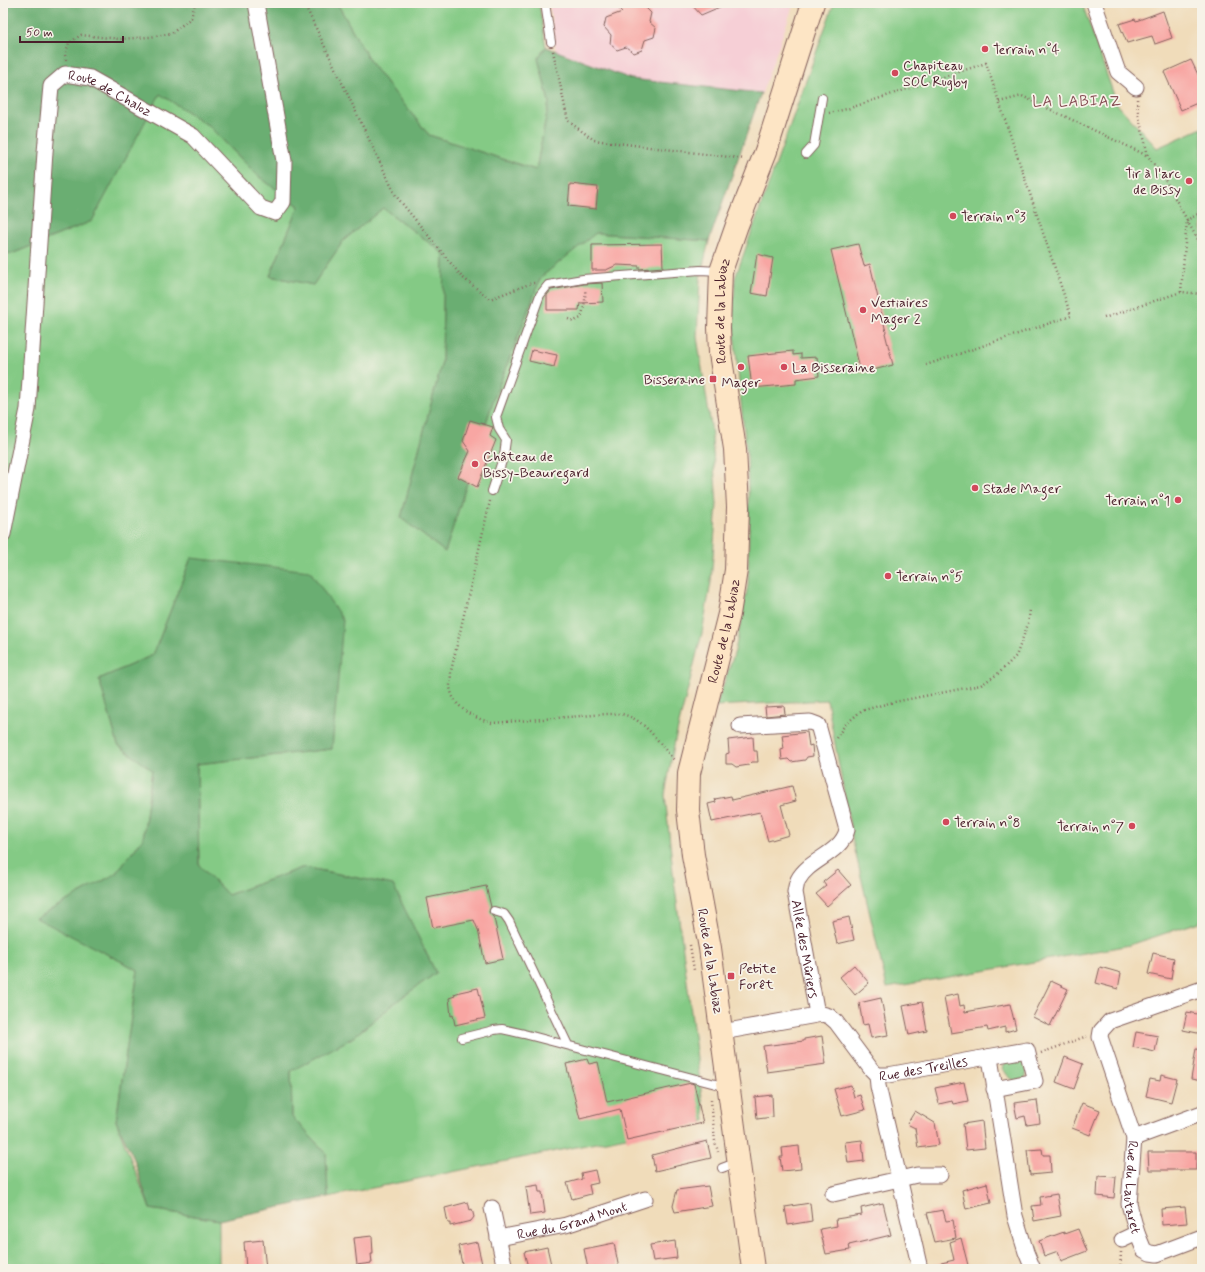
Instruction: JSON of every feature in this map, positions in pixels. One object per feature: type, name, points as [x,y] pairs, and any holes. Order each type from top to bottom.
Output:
[{"type":"main road","name":"Route de la Labiaz","points":[[753,1269],[730,1165],[729,1088],[710,948],[693,855],[688,810],[689,773],[729,614],[736,570],[738,507],[735,449],[720,353],[719,328],[722,271],[737,225],[766,151],[813,3]]},
{"type":"street","name":"Route de Chaloz","points":[[3,534],[28,409],[45,152],[51,86],[65,74],[90,78],[193,136],[261,208],[275,213],[283,202],[284,161],[256,3]]},
{"type":"street","points":[[1094,3],[1118,72],[1136,87]]},
{"type":"street","name":"Allée des Mûriers","points":[[740,726],[810,722],[818,725],[847,830],[845,837],[840,844],[802,873],[797,881],[795,892],[817,1014]]},
{"type":"street","points":[[1106,1026],[1202,989]]},
{"type":"street","points":[[722,1032],[817,1014]]},
{"type":"street","name":"Rue des Treilles","points":[[817,1014],[829,1016],[836,1022],[877,1075],[888,1075],[1027,1050],[1029,1057]]},
{"type":"street","name":"Rue du Lautaret","points":[[1106,1026],[1101,1040],[1134,1138],[1128,1204],[1144,1250],[1157,1254],[1202,1237]]},
{"type":"street","name":"Rue des Treilles","points":[[987,1057],[991,1064],[1015,1216],[1033,1269]]},
{"type":"street","points":[[994,1089],[1035,1081],[1029,1057]]},
{"type":"street","points":[[877,1075],[898,1179],[920,1269]]},
{"type":"street","points":[[1134,1138],[1202,1113]]},
{"type":"street","points":[[833,1194],[917,1174],[940,1175]]},
{"type":"street","name":"Rue du Grand Mont","points":[[498,1238],[566,1225],[645,1200]]},
{"type":"street","name":"Rue du Grand Mont","points":[[492,1208],[505,1269]]},
{"type":"street","points":[[1122,1240],[1137,1233]]},
{"type":"lane","points":[[545,3],[551,42]]},
{"type":"lane","points":[[806,154],[814,145],[822,98]]},
{"type":"lane","points":[[492,491],[504,455],[506,440],[499,429],[496,417],[540,294],[548,285],[583,279],[700,270],[722,271]]},
{"type":"lane","points":[[494,911],[504,914],[509,921],[568,1045]]},
{"type":"lane","points":[[462,1038],[502,1029],[729,1088]]},
{"type":"path","points":[[69,74],[65,55],[69,43],[81,35],[120,39],[150,37],[172,33],[191,18],[195,3]]},
{"type":"path","points":[[304,3],[396,196],[462,277],[490,299],[532,283],[548,285]]},
{"type":"path","points":[[551,42],[568,121],[594,140],[745,159]]},
{"type":"path","points":[[819,115],[847,109],[986,63],[1071,316],[926,365]]},
{"type":"path","points":[[1136,87],[1138,112],[1148,156],[1165,180],[1202,246]]},
{"type":"path","points":[[999,102],[1022,96],[1148,156]]},
{"type":"path","points":[[1187,220],[1202,212]]},
{"type":"path","points":[[1181,292],[1187,220]]},
{"type":"path","points":[[568,319],[574,320],[581,318],[586,294],[583,279]]},
{"type":"path","points":[[1104,318],[1181,292],[1202,294]]},
{"type":"path","points":[[492,491],[451,671],[450,688],[455,700],[464,710],[477,718],[492,723],[622,714],[636,719],[679,766],[689,773]]},
{"type":"path","points":[[826,752],[845,725],[861,711],[889,703],[981,685],[999,673],[1016,656],[1028,624],[1030,610]]},
{"type":"path","points":[[1029,1057],[1106,1026]]},
{"type":"shaded area","points":[[549,3],[794,3],[762,93],[631,79],[556,51]]},
{"type":"green space","points":[[3,3],[337,3],[372,65],[429,135],[536,170],[549,102],[538,58],[546,47],[631,79],[761,93],[709,241],[596,233],[541,277],[494,398],[445,552],[401,518],[442,362],[444,254],[383,208],[344,240],[313,285],[270,276],[299,206],[258,176],[209,126],[160,94],[92,221],[14,253],[3,254]]},
{"type":"green space","points":[[337,3],[539,3],[546,47],[538,58],[549,102],[536,170],[429,135],[372,65]]},
{"type":"green space","name":"Stade Mager","points":[[834,3],[1082,3],[1117,104],[1157,148],[1202,128],[1202,921],[1130,945],[887,988],[853,842],[827,700],[716,706],[735,651],[748,585],[749,519],[747,457],[733,321],[735,278]]},
{"type":"green space","points":[[159,93],[209,126],[258,176],[299,206],[270,276],[313,285],[344,240],[383,208],[444,254],[442,362],[401,518],[445,552],[494,398],[541,277],[595,233],[709,241],[700,278],[697,337],[711,426],[717,504],[711,582],[702,633],[675,740],[665,795],[673,872],[705,1121],[328,1197],[326,1153],[292,1117],[291,1070],[352,1038],[401,998],[436,973],[392,885],[304,867],[228,895],[199,865],[197,764],[332,749],[191,558],[153,655],[99,679],[118,745],[152,769],[143,839],[115,874],[45,913],[99,950],[138,970],[116,1121],[150,1209],[219,1220],[219,1269],[3,1269],[3,254],[14,253],[92,221]]},
{"type":"green space","points":[[191,558],[310,571],[343,620],[332,749],[197,764],[199,865],[228,895],[304,867],[393,885],[436,973],[401,998],[352,1038],[291,1071],[292,1117],[326,1153],[328,1197],[219,1220],[150,1209],[134,1159],[116,1121],[138,970],[36,918],[115,874],[143,839],[152,770],[118,745],[99,679],[153,655]]},
{"type":"green space","points":[[1013,1060],[1021,1060],[1027,1071],[1025,1079],[1015,1081],[1008,1076],[1003,1069],[1005,1063]]},
{"type":"building","points":[[613,3],[641,3],[651,13],[649,22],[656,28],[654,37],[645,40],[642,50],[634,53],[626,47],[617,50],[610,44],[611,35],[604,27],[606,18],[622,12]]},
{"type":"building","points":[[690,3],[729,3],[701,15]]},
{"type":"building","points":[[1163,11],[1172,38],[1155,44],[1152,36],[1127,43],[1119,24],[1135,19],[1136,21]]},
{"type":"building","points":[[1191,60],[1202,83],[1202,101],[1181,110],[1164,72]]},
{"type":"building","points":[[570,184],[598,187],[596,209],[568,206]]},
{"type":"building","points":[[662,244],[663,267],[639,269],[639,266],[617,265],[606,270],[592,270],[592,245]]},
{"type":"building","name":"Vestiaires Mager 2","points":[[858,244],[864,266],[870,264],[893,365],[861,373],[831,250]]},
{"type":"building","points":[[757,254],[773,258],[767,296],[751,293]]},
{"type":"building","points":[[602,283],[603,302],[580,303],[579,310],[547,310],[547,295],[551,290],[584,284]]},
{"type":"building","points":[[532,350],[557,355],[554,367],[529,361]]},
{"type":"building","name":"La Bisseraine","points":[[793,351],[793,355],[801,354],[801,358],[817,357],[819,376],[796,379],[796,384],[752,388],[748,356]]},
{"type":"building","name":"Château de Bissy-Beauregard","points":[[470,420],[493,427],[490,436],[496,440],[477,487],[458,477],[470,451],[463,441]]},
{"type":"building","points":[[784,706],[785,714],[766,716],[765,707]]},
{"type":"building","points":[[807,732],[809,746],[812,745],[813,756],[807,757],[805,760],[791,762],[788,759],[782,760],[781,750],[784,749],[782,735]]},
{"type":"building","points":[[753,737],[754,751],[757,751],[758,762],[752,762],[749,765],[736,767],[732,764],[726,764],[726,754],[729,753],[728,740]]},
{"type":"building","points":[[792,786],[796,801],[781,805],[789,835],[768,841],[760,812],[712,822],[708,804],[716,802],[715,799],[731,796],[732,800]]},
{"type":"building","points":[[838,870],[851,885],[827,906],[816,894],[826,886],[823,882]]},
{"type":"building","points":[[486,886],[491,907],[489,912],[494,918],[503,959],[485,963],[478,930],[474,920],[433,928],[427,898]]},
{"type":"building","points":[[849,917],[854,940],[837,944],[832,921]]},
{"type":"building","points":[[1153,953],[1174,958],[1171,979],[1148,974]]},
{"type":"building","points":[[854,965],[869,983],[855,995],[840,977]]},
{"type":"building","points":[[1100,967],[1121,973],[1118,989],[1096,983]]},
{"type":"building","points":[[1051,981],[1068,989],[1050,1026],[1033,1017]]},
{"type":"building","points":[[478,988],[485,1018],[455,1025],[453,1015],[451,1016],[449,998],[455,996],[454,994]]},
{"type":"building","points":[[958,994],[960,1006],[964,1005],[965,1012],[1010,1004],[1016,1029],[1005,1032],[1005,1027],[988,1031],[987,1027],[951,1033],[944,997]]},
{"type":"building","points":[[881,998],[888,1035],[871,1038],[868,1024],[863,1025],[859,1003]]},
{"type":"building","points":[[922,1002],[927,1031],[909,1035],[903,1006]]},
{"type":"building","points":[[1187,1012],[1202,1015],[1202,1034],[1183,1030]]},
{"type":"building","points":[[1136,1032],[1158,1036],[1155,1052],[1133,1047]]},
{"type":"building","points":[[822,1036],[826,1064],[767,1072],[763,1046],[804,1041],[804,1039]]},
{"type":"building","points":[[1196,1049],[1202,1050],[1202,1081],[1191,1079]]},
{"type":"building","points":[[1065,1057],[1083,1064],[1074,1089],[1056,1082]]},
{"type":"building","points":[[587,1059],[589,1064],[598,1062],[607,1102],[691,1083],[694,1084],[703,1123],[627,1140],[620,1109],[580,1119],[566,1064]]},
{"type":"building","points":[[1161,1075],[1177,1079],[1171,1102],[1146,1096],[1150,1079],[1160,1081]]},
{"type":"building","points":[[964,1082],[968,1101],[953,1104],[952,1101],[939,1104],[935,1088]]},
{"type":"building","points":[[851,1085],[854,1097],[860,1095],[865,1110],[842,1116],[834,1089]]},
{"type":"building","points":[[772,1095],[773,1117],[757,1119],[755,1097]]},
{"type":"building","points":[[1037,1100],[1040,1123],[1027,1125],[1025,1116],[1017,1118],[1014,1103]]},
{"type":"building","points":[[1082,1103],[1100,1110],[1090,1135],[1072,1128]]},
{"type":"building","points":[[915,1111],[935,1123],[939,1145],[918,1148],[915,1128],[907,1124]]},
{"type":"building","points":[[982,1121],[985,1148],[966,1150],[963,1124]]},
{"type":"building","points":[[862,1140],[864,1161],[848,1163],[845,1142]]},
{"type":"building","points":[[707,1141],[711,1158],[655,1171],[652,1155]]},
{"type":"building","points":[[799,1146],[801,1169],[782,1171],[780,1157],[783,1157],[782,1148]]},
{"type":"building","points":[[1042,1149],[1043,1155],[1050,1155],[1051,1173],[1030,1175],[1027,1150]]},
{"type":"building","points":[[1148,1152],[1196,1152],[1196,1170],[1149,1170]]},
{"type":"building","points":[[595,1170],[598,1183],[589,1185],[591,1194],[572,1199],[567,1183],[582,1179],[581,1173]]},
{"type":"building","points":[[1098,1176],[1116,1177],[1114,1198],[1097,1196]]},
{"type":"building","points":[[987,1183],[991,1203],[966,1209],[962,1190]]},
{"type":"building","points":[[538,1185],[539,1192],[542,1192],[545,1213],[530,1215],[526,1187]]},
{"type":"building","points":[[708,1186],[712,1206],[675,1212],[673,1206],[677,1190]]},
{"type":"building","points":[[1057,1194],[1061,1216],[1034,1221],[1032,1206],[1041,1205],[1040,1197]]},
{"type":"building","points":[[468,1202],[474,1217],[471,1221],[450,1226],[445,1208]]},
{"type":"building","points":[[810,1203],[812,1221],[788,1225],[785,1207]]},
{"type":"building","points":[[883,1203],[891,1235],[849,1245],[850,1250],[826,1254],[820,1229],[837,1226],[836,1219],[862,1215],[861,1208]]},
{"type":"building","points":[[1185,1207],[1187,1223],[1162,1225],[1161,1209]]},
{"type":"building","points":[[943,1210],[946,1221],[953,1220],[956,1238],[935,1242],[927,1213]]},
{"type":"building","points":[[1078,1229],[1087,1251],[1061,1261],[1058,1251],[1044,1256],[1039,1241],[1064,1232],[1064,1234]]},
{"type":"building","points":[[372,1236],[372,1263],[357,1265],[354,1238]]},
{"type":"building","points":[[961,1238],[969,1269],[934,1269],[933,1265],[954,1260],[950,1242]]},
{"type":"building","points":[[263,1240],[266,1269],[246,1269],[244,1242]]},
{"type":"building","points":[[675,1241],[677,1258],[653,1261],[650,1245]]},
{"type":"building","points":[[477,1242],[482,1264],[463,1268],[458,1246]]},
{"type":"building","points":[[614,1243],[619,1269],[588,1269],[584,1249]]},
{"type":"building","points":[[547,1247],[552,1269],[533,1269],[533,1266],[528,1267],[524,1252]]},
{"type":"place","name":"Terrain n°4","points":[[985,49]]},
{"type":"place","name":"Chapiteau SOC Rugby","points":[[895,73]]},
{"type":"place","name":"Tir à l'arc de Bissy","points":[[1189,181]]},
{"type":"place","name":"Terrain n°3","points":[[953,216]]},
{"type":"place","name":"Vestiaires Mager 2","points":[[863,310]]},
{"type":"place","name":"Mager","points":[[741,367]]},
{"type":"place","name":"La Bisseraine","points":[[784,367]]},
{"type":"place","name":"Bisseraine","points":[[713,379]]},
{"type":"place","name":"Château de Bissy-Beauregard","points":[[475,464]]},
{"type":"place","name":"Stade Mager","points":[[975,488]]},
{"type":"place","name":"Terrain n°1","points":[[1178,500]]},
{"type":"place","name":"Terrain n°5","points":[[888,576]]},
{"type":"place","name":"Terrain n°8","points":[[946,822]]},
{"type":"place","name":"Terrain n°7","points":[[1132,826]]},
{"type":"place","name":"Petite Forêt","points":[[731,976]]},
{"type":"district","name":"LA LABIAZ","points":[[1077,101]]}]
